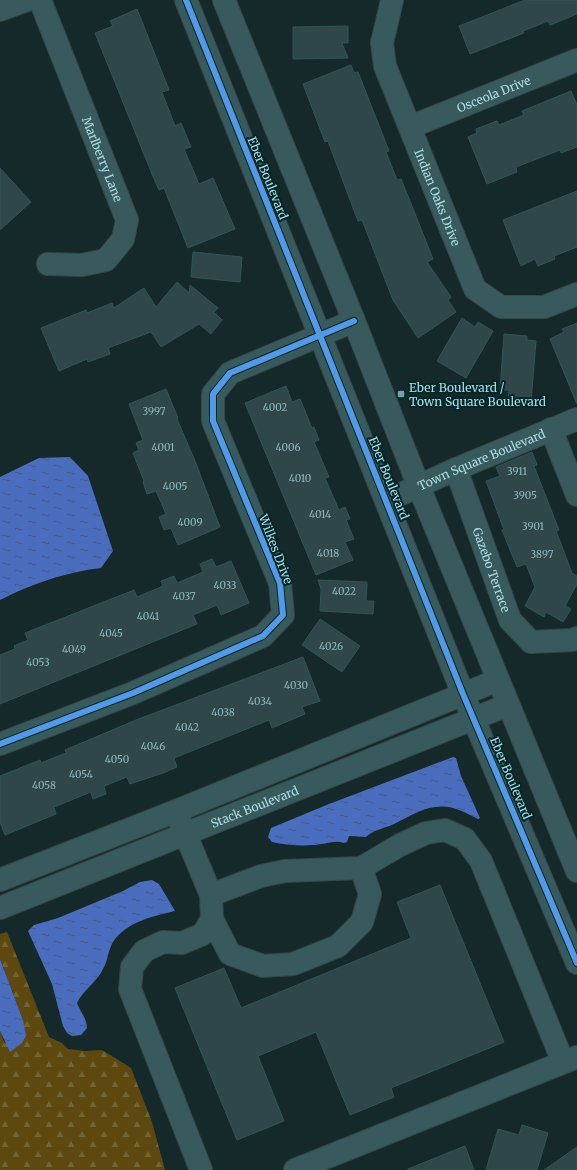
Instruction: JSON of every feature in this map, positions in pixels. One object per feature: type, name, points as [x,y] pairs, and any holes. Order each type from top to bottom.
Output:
[{"type":"street","points":[[0,10],[28,0]]},
{"type":"street","name":"Marlberry Lane","points":[[40,0],[127,220],[123,239],[106,260],[82,265],[48,264]]},
{"type":"street","name":"Eber Boulevard","points":[[186,0],[463,694],[577,963]]},
{"type":"street","name":"Eber Boulevard","points":[[224,0],[354,321],[418,486],[577,871]]},
{"type":"street","name":"Indian Oaks Drive","points":[[392,0],[382,43],[385,66],[475,289],[501,307],[544,307],[577,294]]},
{"type":"street","name":"Osceola Drive","points":[[410,127],[577,60]]},
{"type":"street","name":"Wilkes Drive","points":[[0,744],[133,692],[263,636],[283,615],[280,584],[213,421],[213,394],[230,373],[354,321]]},
{"type":"street","name":"Town Square Boulevard","points":[[386,501],[456,469],[577,419]]},
{"type":"street","points":[[551,429],[577,495]]},
{"type":"street","name":"Gazebo Terrace","points":[[456,469],[510,620],[531,642],[573,640],[577,638]]},
{"type":"street","points":[[0,880],[176,811],[498,680]]},
{"type":"street","name":"Stack Boulevard","points":[[0,908],[508,705]]},
{"type":"street","points":[[176,811],[211,895],[212,919],[230,954],[263,966],[293,964],[338,946],[362,922],[370,894],[361,868]]},
{"type":"street","points":[[211,895],[261,876],[286,871],[361,868],[400,845],[426,834],[445,830],[465,839],[481,861],[570,1060],[295,1170]]},
{"type":"street","points":[[201,1170],[130,989],[132,967],[144,951],[164,942],[182,942],[203,934],[212,919]]},
{"type":"green space","points":[[7,932],[49,1037],[62,1043],[68,1049],[85,1051],[102,1050],[131,1068],[152,1122],[165,1170],[0,1170],[0,1031],[5,1044],[23,1020],[0,959],[0,934]]},
{"type":"water","points":[[70,457],[88,476],[113,551],[101,568],[75,572],[49,580],[0,600],[0,477],[39,458]]},
{"type":"water","points":[[453,757],[456,758],[461,776],[480,818],[478,819],[454,808],[436,807],[419,812],[366,837],[349,836],[347,842],[344,843],[329,842],[317,845],[292,845],[272,842],[268,837],[271,828],[329,804]]},
{"type":"water","points":[[152,880],[159,884],[175,911],[141,921],[125,929],[118,935],[111,945],[105,966],[77,1003],[85,1018],[87,1028],[81,1035],[72,1036],[67,1033],[63,1026],[52,984],[28,931],[34,925],[58,918],[123,891],[140,882]]},
{"type":"water","points":[[0,959],[23,1020],[26,1036],[22,1043],[10,1052],[0,1031]]},
{"type":"building","points":[[525,0],[577,0],[577,14],[550,25],[548,21],[523,31],[524,33],[470,54],[459,26]]},
{"type":"building","points":[[137,9],[169,90],[162,92],[175,126],[181,123],[191,147],[184,149],[199,184],[213,178],[235,229],[188,248],[164,188],[159,190],[152,174],[95,33],[113,26],[110,21]]},
{"type":"building","points":[[348,26],[348,43],[342,43],[348,58],[293,59],[293,27]]},
{"type":"building","points":[[351,65],[354,73],[358,72],[389,151],[386,152],[397,180],[401,179],[433,259],[427,262],[451,297],[448,300],[456,312],[418,338],[393,300],[362,220],[358,221],[328,141],[325,142],[303,84]]},
{"type":"building","points":[[571,91],[577,105],[577,147],[561,153],[560,150],[516,167],[517,172],[487,184],[468,137],[477,133],[476,129],[497,121],[499,125],[524,115],[522,111]]},
{"type":"building","points":[[0,168],[31,202],[0,230]]},
{"type":"building","points":[[577,191],[577,247],[554,256],[555,259],[538,266],[535,259],[521,266],[503,220]]},
{"type":"building","points":[[193,252],[242,257],[240,282],[191,277]]},
{"type":"building","points":[[177,282],[189,293],[190,285],[218,308],[214,312],[222,320],[211,334],[199,324],[161,347],[151,332],[108,348],[110,354],[88,362],[87,359],[59,371],[41,328],[86,310],[87,313],[112,303],[114,308],[144,288],[156,307]]},
{"type":"building","points":[[462,318],[475,327],[478,322],[493,331],[466,378],[437,361]]},
{"type":"building","points":[[577,323],[577,404],[550,339],[564,332],[562,329]]},
{"type":"building","points":[[504,334],[527,336],[527,340],[536,341],[531,402],[508,400],[509,390],[500,390]]},
{"type":"building","points":[[286,386],[292,402],[300,399],[312,428],[314,427],[319,440],[314,442],[329,477],[325,478],[339,510],[345,507],[350,519],[346,520],[354,539],[345,542],[353,560],[316,575],[245,403]]},
{"type":"building","points":[[166,389],[220,527],[178,545],[171,528],[164,530],[159,517],[166,514],[156,491],[147,494],[144,481],[133,453],[139,450],[136,443],[143,440],[129,404]]},
{"type":"building","points":[[532,452],[537,465],[534,466],[559,530],[556,531],[572,573],[577,576],[577,584],[565,606],[571,609],[563,622],[546,612],[544,617],[525,606],[535,587],[526,564],[517,567],[502,530],[504,530],[486,481],[500,476],[496,467]]},
{"type":"building","points":[[212,559],[216,567],[231,561],[249,603],[221,615],[217,605],[193,615],[197,624],[0,704],[0,655],[15,649],[14,646],[28,640],[25,633],[134,590],[137,597],[163,586],[161,581],[174,576],[177,583],[203,572],[200,564]]},
{"type":"building","points":[[318,580],[367,582],[366,601],[374,601],[373,614],[320,611],[321,589]]},
{"type":"building","points":[[320,619],[360,646],[342,672],[302,645]]},
{"type":"building","points":[[303,657],[320,701],[302,707],[305,714],[272,728],[269,720],[174,758],[177,767],[163,773],[130,784],[127,777],[104,786],[106,794],[93,799],[91,792],[54,807],[56,814],[5,835],[0,822],[0,776],[40,760],[41,763],[66,753],[65,750],[136,720]]},
{"type":"building","points":[[440,885],[504,1042],[391,1088],[394,1097],[350,1115],[316,1032],[258,1056],[284,1121],[237,1140],[175,988],[224,968],[241,1008],[411,938],[397,902]]},
{"type":"building","points":[[522,1125],[548,1133],[537,1170],[486,1170],[498,1129],[519,1135]]},
{"type":"building","points":[[465,1146],[474,1170],[408,1170],[408,1169]]},
{"type":"building","points":[[577,1147],[577,1170],[544,1170]]},
{"type":"cycle path","points":[[186,0],[463,694],[577,963]]},
{"type":"cycle path","points":[[0,744],[133,693],[263,636],[283,615],[280,583],[213,421],[213,394],[230,373],[354,321]]},
{"type":"place","name":"Eber Boulevard / Town Square Boulevard","points":[[401,394]]}]
